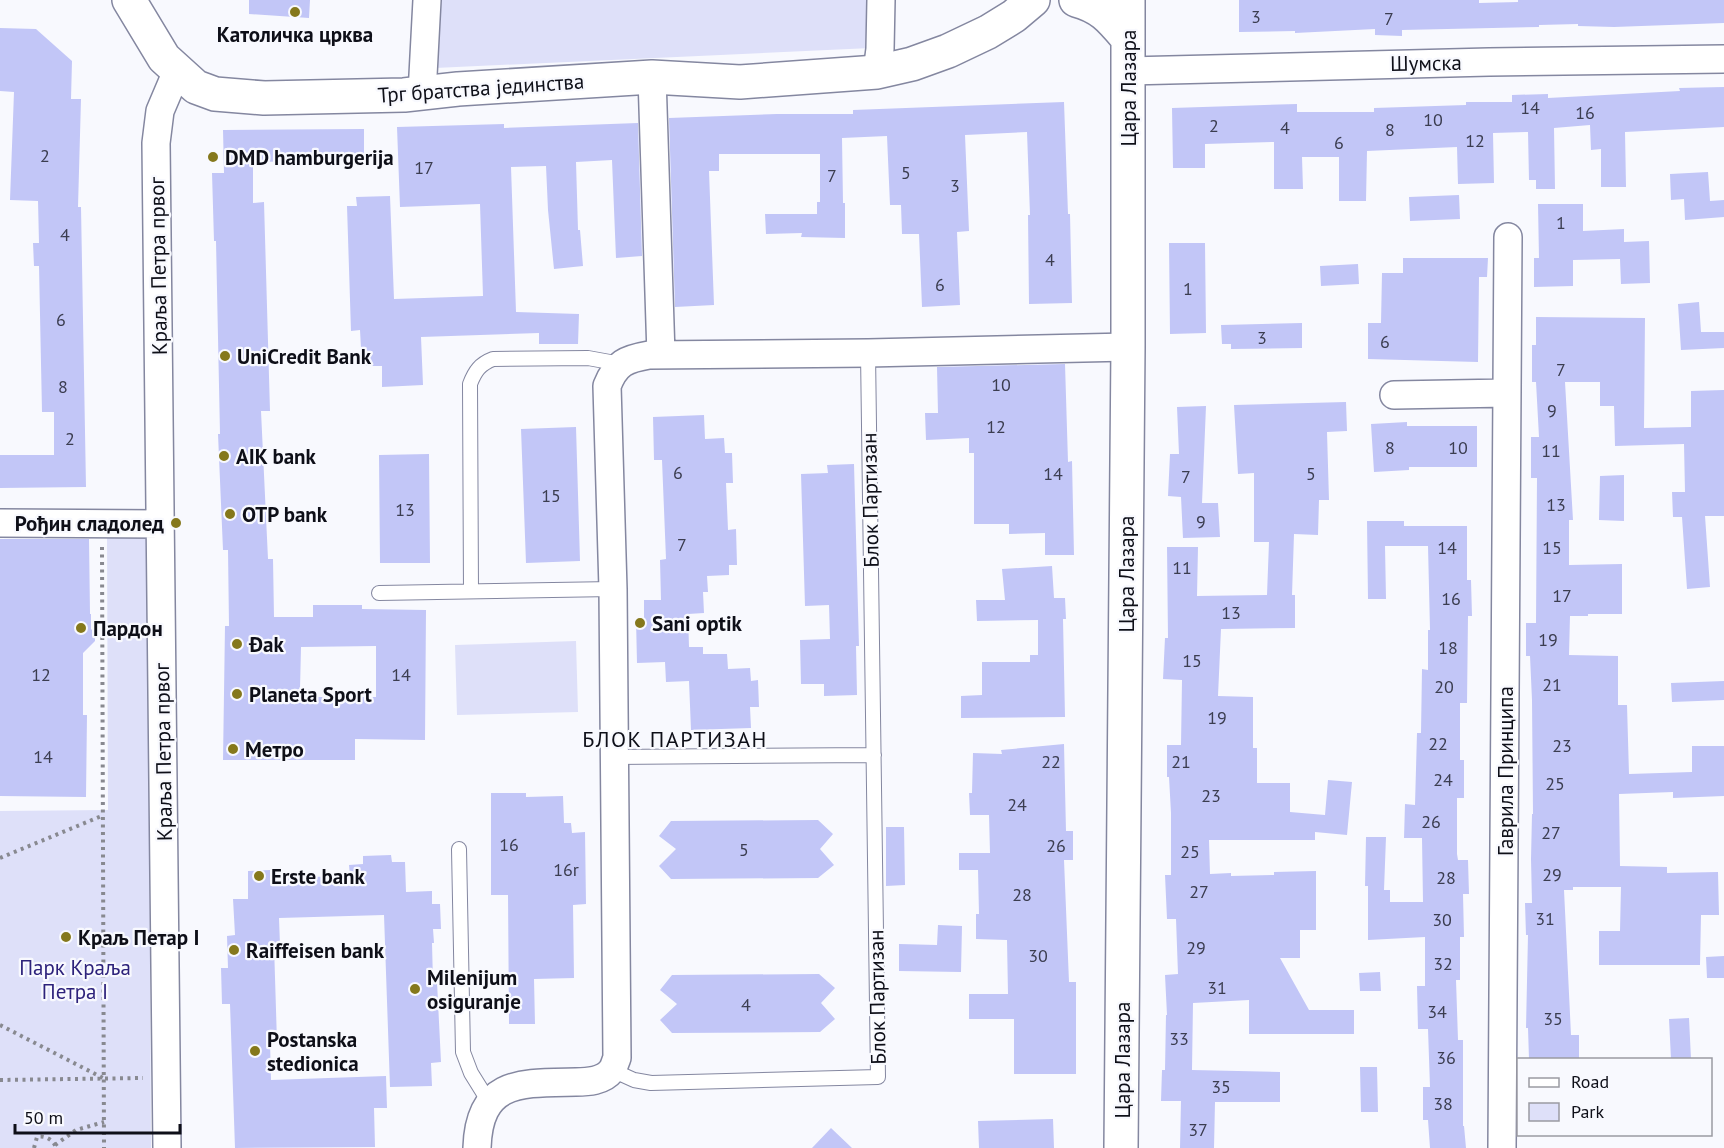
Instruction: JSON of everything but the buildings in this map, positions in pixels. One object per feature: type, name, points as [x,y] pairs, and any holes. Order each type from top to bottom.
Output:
[{"type":"main road","name":"Трг братства јединства","points":[[129,0],[164,58],[196,87],[215,94],[264,98],[422,94],[458,89],[651,77],[740,82],[876,72],[912,64],[948,51],[988,32],[1014,16],[1033,0]]},
{"type":"main road","points":[[1076,0],[1094,5],[1110,17],[1128,55]]},
{"type":"main road","name":"Цара Лазара","points":[[1121,1148],[1128,347],[1128,0]]},
{"type":"street","points":[[422,94],[427,0]]},
{"type":"street","points":[[876,72],[880,50],[881,0]]},
{"type":"street","name":"Шумска","points":[[1128,55],[1489,62],[1724,59]]},
{"type":"street","name":"Краља Петра првог","points":[[167,1148],[156,143],[160,111],[177,71]]},
{"type":"street","points":[[651,77],[661,355]]},
{"type":"street","name":"Гаврила Принципа","points":[[1502,1148],[1508,237]]},
{"type":"street","points":[[477,1148],[477,1131],[482,1112],[489,1102],[501,1092],[532,1083],[590,1082],[604,1077],[612,1070],[617,1058],[612,590],[607,386],[612,372],[632,358],[661,355],[1128,347]]},
{"type":"street","points":[[1394,395],[1508,393]]},
{"type":"street","points":[[0,523],[161,524]]},
{"type":"lane","name":"Блок Партизан","points":[[612,1070],[633,1080],[651,1083],[878,1077],[868,353]]},
{"type":"lane","points":[[471,591],[470,384],[474,373],[481,364],[493,359],[588,358],[621,364]]},
{"type":"lane","points":[[379,593],[612,590]]},
{"type":"lane","points":[[613,757],[874,755]]},
{"type":"lane","points":[[459,849],[463,1052],[471,1073],[489,1102]]},
{"type":"path","points":[[102,522],[104,1148]]},
{"type":"path","points":[[0,858],[104,815]]},
{"type":"path","points":[[0,1025],[104,1078]]},
{"type":"path","points":[[0,1080],[166,1078]]},
{"type":"path","points":[[34,1148],[37,1137],[46,1136],[56,1146],[76,1130],[104,1122]]},
{"type":"green space","points":[[439,0],[872,0],[871,48],[435,68]]},
{"type":"green space","name":"Парк Краља Петра I","points":[[107,532],[148,533],[151,1148],[0,1148],[0,811],[108,810]]},
{"type":"green space","points":[[576,641],[578,712],[457,715],[455,645]]},
{"type":"place","name":"Католичка црква","points":[[295,12]]},
{"type":"place","name":"DMD hamburgerija","points":[[213,157]]},
{"type":"place","name":"UniCredit Bank","points":[[225,356]]},
{"type":"place","name":"AIK bank","points":[[224,456]]},
{"type":"place","name":"OTP bank","points":[[230,514]]},
{"type":"place","name":"Рођин сладолед","points":[[176,523]]},
{"type":"place","name":"Sani optik","points":[[640,623]]},
{"type":"place","name":"Пардон","points":[[81,628]]},
{"type":"place","name":"Đak","points":[[237,644]]},
{"type":"place","name":"Planeta Sport","points":[[237,694]]},
{"type":"place","name":"Метро","points":[[233,749]]},
{"type":"place","name":"Erste bank","points":[[259,876]]},
{"type":"place","name":"Краљ Петар I","points":[[66,937]]},
{"type":"place","name":"Raiffeisen bank","points":[[234,950]]},
{"type":"place","name":"Milenijum osiguranje","points":[[415,989]]},
{"type":"place","name":"Postanska stedionica","points":[[255,1051]]},
{"type":"district","name":"БЛОК ПАРТИЗАН","points":[[675,739]]}]
